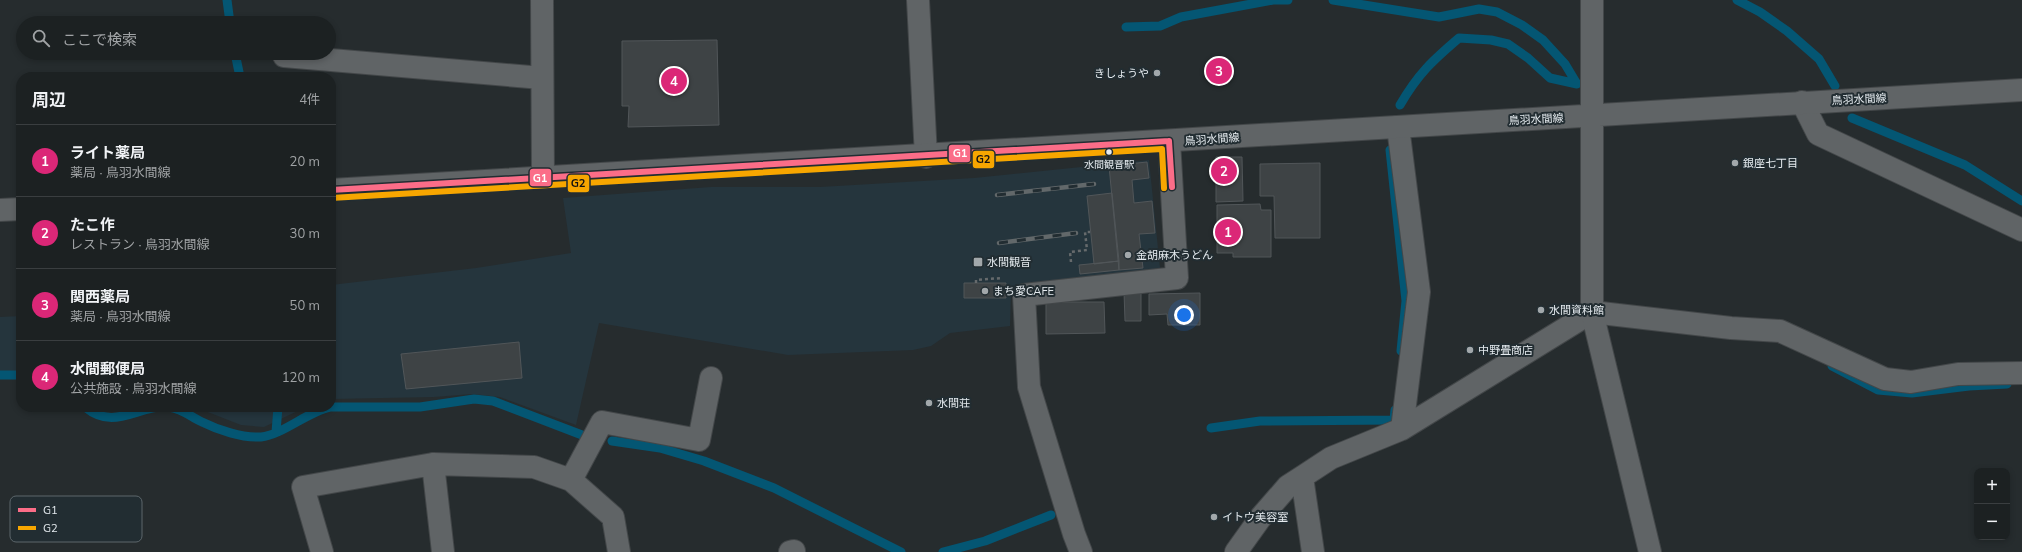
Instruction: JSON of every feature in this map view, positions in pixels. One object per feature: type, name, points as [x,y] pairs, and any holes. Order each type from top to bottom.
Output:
[{"type":"street","points":[[542,0],[543,178]]},
{"type":"street","points":[[918,0],[926,157]]},
{"type":"street","points":[[1592,0],[1592,312],[1650,552]]},
{"type":"street","points":[[331,60],[542,78]]},
{"type":"street","name":"鳥羽水間線","points":[[336,190],[926,157],[1802,102],[2022,90]]},
{"type":"street","points":[[1802,102],[1818,134],[2022,230]]},
{"type":"street","points":[[1398,127],[1418,292],[1402,429]]},
{"type":"street","points":[[1081,552],[1074,534],[1029,387],[1024,295],[1176,278],[1169,142]]},
{"type":"street","points":[[0,210],[16,209]]},
{"type":"street","points":[[1236,552],[1262,517],[1288,486],[1330,458],[1402,429],[1592,312],[1731,328],[1780,331],[1885,379],[1911,382],[1958,374],[2022,373]]},
{"type":"street","points":[[571,480],[602,422],[699,440],[711,378]]},
{"type":"street","points":[[433,464],[444,552]]},
{"type":"street","points":[[322,552],[303,487],[433,464],[534,467],[571,480],[613,517],[619,552]]},
{"type":"street","points":[[1302,477],[1313,552]]},
{"type":"path","points":[[976,283],[976,280],[1007,278]]},
{"type":"shaded area","points":[[1149,160],[1160,268],[1011,289],[1010,326],[950,333],[931,346],[913,350],[788,355],[599,323],[576,425],[500,397],[472,394],[434,397],[336,399],[336,284],[476,268],[571,253],[563,198],[711,187],[820,187],[974,178]]},
{"type":"shaded area","points":[[16,316],[16,373],[0,373],[0,317]]},
{"type":"shaded area","points":[[208,412],[296,412],[264,427],[241,425]]},
{"type":"building","points":[[717,40],[719,125],[628,127],[629,106],[622,106],[622,41]]},
{"type":"building","points":[[1216,157],[1242,157],[1243,201],[1216,202]]},
{"type":"building","name":"水間観音駅","points":[[1147,162],[1149,178],[1132,180],[1134,203],[1152,201],[1155,233],[1139,234],[1143,268],[1119,270],[1109,166]]},
{"type":"building","points":[[1320,163],[1320,238],[1275,238],[1274,196],[1260,196],[1260,164]]},
{"type":"building","points":[[1112,193],[1119,261],[1094,264],[1087,196]]},
{"type":"building","points":[[1260,204],[1261,210],[1271,210],[1271,257],[1233,257],[1233,253],[1217,253],[1217,205]]},
{"type":"building","points":[[1119,261],[1119,270],[1080,274],[1079,265]]},
{"type":"building","points":[[964,283],[1006,283],[1006,298],[964,298]]},
{"type":"building","points":[[1124,292],[1141,292],[1141,321],[1125,321]]},
{"type":"building","points":[[1200,293],[1200,325],[1168,325],[1167,314],[1149,315],[1149,294]]},
{"type":"building","points":[[1046,302],[1104,302],[1105,333],[1046,334]]},
{"type":"building","points":[[519,342],[522,378],[406,389],[401,354]]},
{"type":"waterway","points":[[227,0],[229,16]]},
{"type":"waterway","points":[[1126,27],[1160,26],[1181,17],[1273,0],[1288,0]]},
{"type":"waterway","points":[[1333,0],[1439,17],[1479,9],[1497,12],[1522,25],[1543,40],[1565,64],[1577,84]]},
{"type":"waterway","points":[[1737,0],[1760,12],[1787,31],[1819,59],[1835,86]]},
{"type":"waterway","points":[[1400,105],[1426,68],[1459,38],[1491,40],[1508,44],[1528,58],[1550,78],[1577,84]]},
{"type":"waterway","points":[[236,60],[239,72]]},
{"type":"waterway","points":[[1852,118],[1965,165],[2022,201]]},
{"type":"waterway","points":[[1390,150],[1406,301],[1401,351]]},
{"type":"waterway","points":[[1832,366],[1878,390],[1912,393],[1969,386],[2007,384]]},
{"type":"waterway","points":[[0,375],[16,375]]},
{"type":"waterway","points":[[336,407],[420,407],[474,399],[493,401],[582,435]]},
{"type":"waterway","points":[[1211,428],[1260,421],[1394,420],[1395,410]]},
{"type":"waterway","points":[[93,412],[106,417],[117,417],[137,412]]},
{"type":"waterway","points":[[185,412],[202,422],[223,431],[254,437],[261,437],[277,432],[316,412]]},
{"type":"waterway","points":[[276,432],[278,412]]},
{"type":"waterway","points":[[612,441],[660,448],[704,461],[774,488],[901,552]]},
{"type":"waterway","points":[[943,552],[985,541],[1051,515]]},
{"type":"railway","points":[[997,195],[1094,184]]},
{"type":"railway","points":[[999,243],[1076,233]]},
{"type":"transit line","name":"G1","points":[[1169,141],[1172,187]]},
{"type":"transit line","name":"G1","points":[[336,190],[1169,141]]},
{"type":"transit line","name":"G2","points":[[336,198],[1162,149],[1164,188]]},
{"type":"place","name":"関西薬局","points":[[1219,71]]},
{"type":"place","name":"きしょうや","points":[[1157,73]]},
{"type":"place","name":"水間郵便局","points":[[674,81]]},
{"type":"place","name":"水間観音駅","points":[[1109,152]]},
{"type":"place","name":"銀座七丁目","points":[[1735,163]]},
{"type":"place","name":"たこ作","points":[[1224,171]]},
{"type":"place","name":"ライト薬局","points":[[1228,232]]},
{"type":"place","name":"金胡麻木うどん","points":[[1128,255]]},
{"type":"place","name":"水間観音","points":[[978,262]]},
{"type":"place","name":"まち愛CAFE","points":[[985,291]]},
{"type":"place","name":"水間資料館","points":[[1541,310]]},
{"type":"place","name":"中野畳商店","points":[[1470,350]]},
{"type":"place","name":"水間荘","points":[[929,403]]},
{"type":"place","name":"イトウ美容室","points":[[1214,517]]}]
